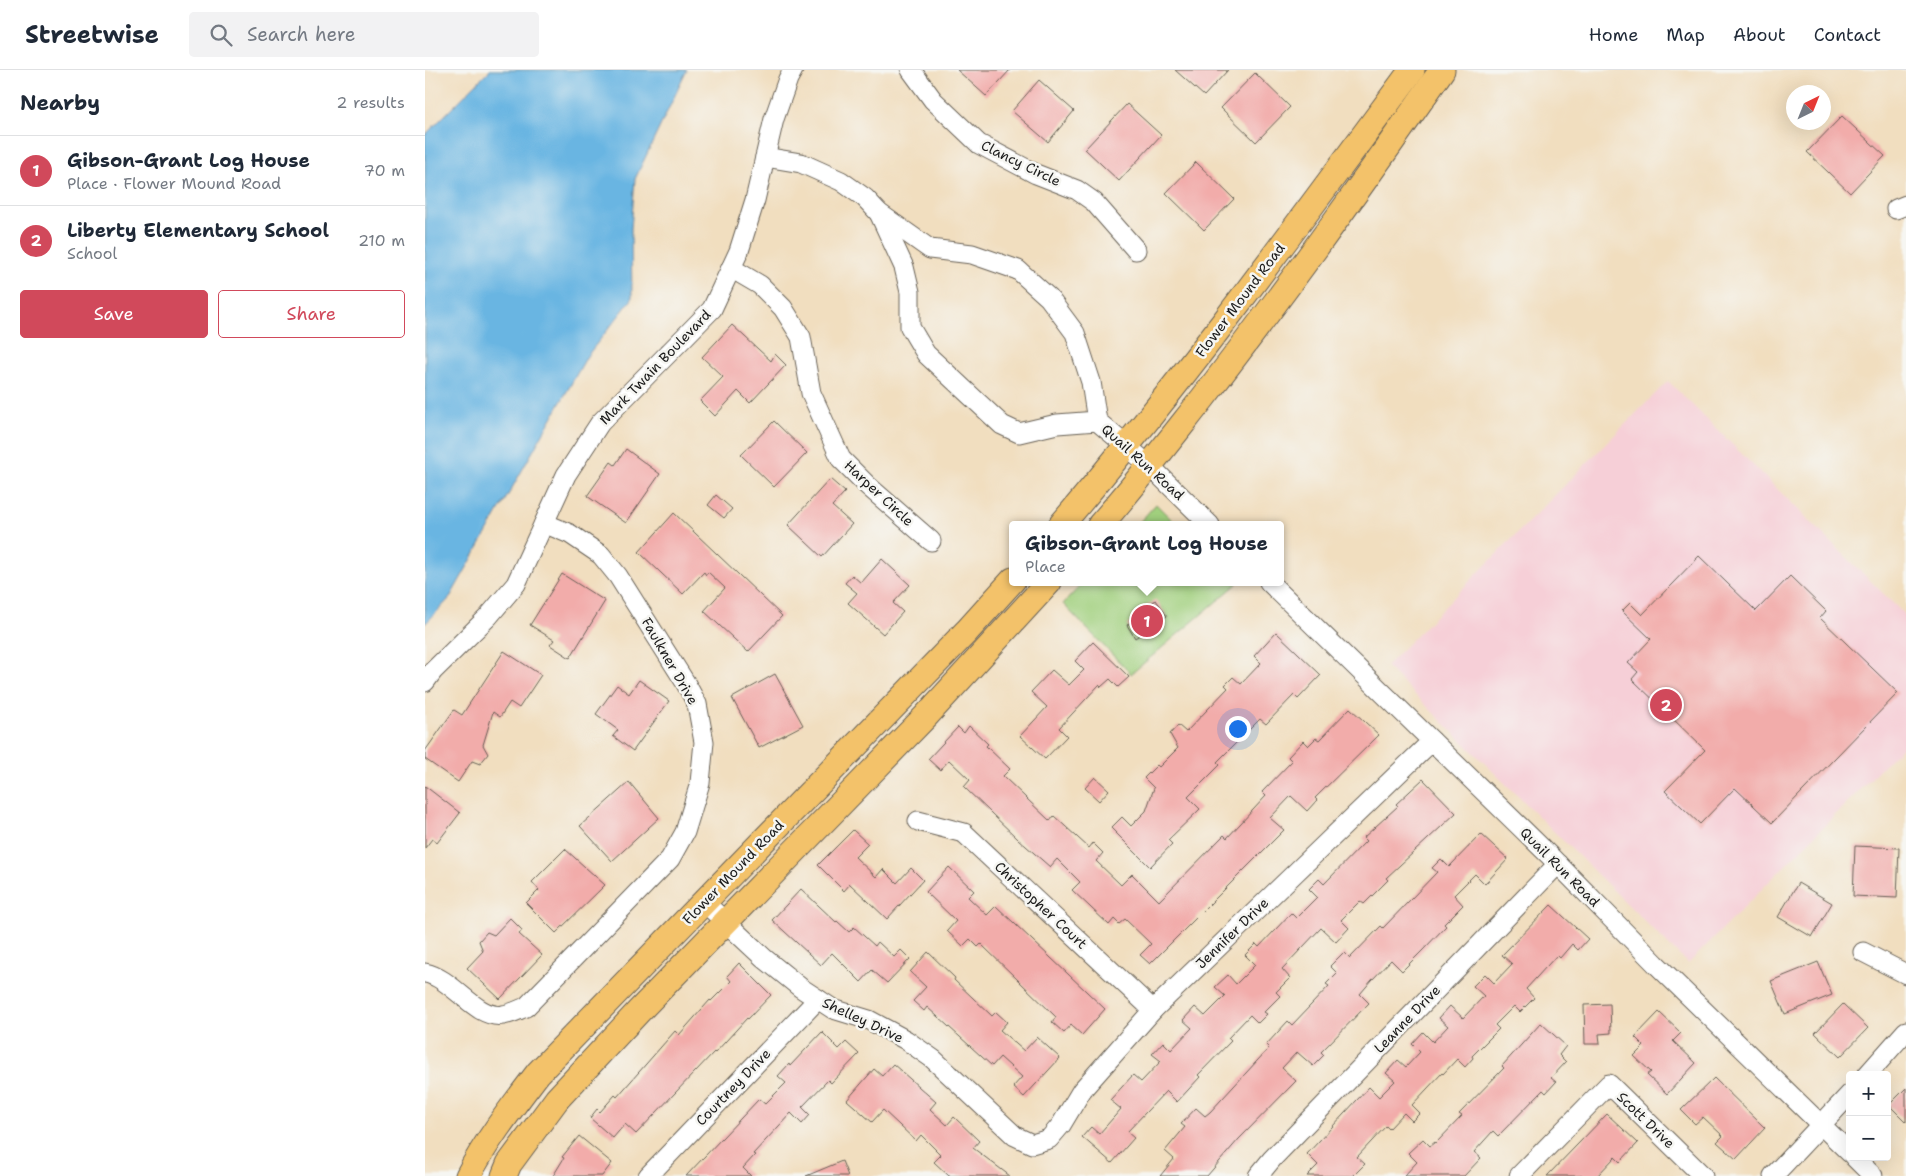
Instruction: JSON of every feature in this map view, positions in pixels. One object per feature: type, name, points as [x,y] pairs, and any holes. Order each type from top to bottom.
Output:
[{"type":"main road","name":"Flower Mound Road","points":[[1064,521],[1127,446],[1201,352],[1412,70]]},
{"type":"main road","points":[[1103,521],[1150,466],[1234,358],[1350,202],[1442,70]]},
{"type":"main road","name":"Flower Mound Road","points":[[468,1176],[476,1160],[504,1117],[538,1073],[967,631],[1009,584]]},
{"type":"main road","points":[[504,1176],[509,1164],[557,1099],[725,922],[926,716],[1045,586]]},
{"type":"street","name":"Mark Twain Boulevard","points":[[425,682],[433,671],[488,617],[516,584],[566,475],[600,423],[712,309],[739,251],[755,200],[774,119],[788,78],[793,70]]},
{"type":"street","name":"Clancy Circle","points":[[911,70],[933,100],[979,144],[1036,174],[1077,190],[1094,202],[1136,250]]},
{"type":"street","name":"Quail Run Road","points":[[765,157],[801,164],[841,181],[865,198],[879,213],[930,248],[972,254],[1018,270],[1049,298],[1075,333],[1091,382],[1097,421],[1150,466],[1206,521]]},
{"type":"street","name":"Quail Run Road","points":[[879,213],[904,267],[910,292],[910,327],[926,354],[1002,425],[1019,433],[1057,424],[1097,421]]},
{"type":"street","points":[[904,267],[911,256],[919,251],[930,248]]},
{"type":"street","name":"Harper Circle","points":[[731,268],[760,286],[783,308],[801,336],[811,393],[841,459],[868,486],[931,541]]},
{"type":"street","name":"Faulkner Drive","points":[[425,973],[434,974],[455,988],[479,1010],[501,1016],[526,1007],[670,859],[685,832],[698,791],[704,742],[697,704],[685,682],[618,576],[601,555],[570,534],[543,523]]},
{"type":"street","name":"Quail Run Road","points":[[1273,586],[1558,864],[1656,964],[1846,1150]]},
{"type":"street","name":"Jennifer Drive","points":[[1049,1139],[1061,1125],[1082,1090],[1153,1010],[1432,741]]},
{"type":"street","name":"Christopher Court","points":[[918,821],[964,833],[1153,1010]]},
{"type":"street","name":"Leanne Drive","points":[[1258,1176],[1272,1159],[1558,864]]},
{"type":"street","name":"Shelley Drive","points":[[704,902],[765,959],[801,988],[833,1009],[869,1020],[906,1040],[933,1059],[1015,1136],[1032,1144],[1049,1139]]},
{"type":"street","points":[[1863,952],[1906,974]]},
{"type":"street","name":"Courtney Drive","points":[[648,1176],[818,999]]},
{"type":"street","points":[[1871,1071],[1906,1031]]},
{"type":"street","name":"Scott Drive","points":[[1519,1176],[1609,1084],[1703,1176]]},
{"type":"street","points":[[1773,1176],[1846,1098]]},
{"type":"street","points":[[1858,1161],[1873,1176]]},
{"type":"shaded area","points":[[1668,381],[1906,616],[1906,743],[1688,964],[1386,666]]},
{"type":"green space","points":[[1156,504],[1173,521],[1141,521]]},
{"type":"green space","points":[[1080,586],[1235,586],[1131,674],[1063,604]]},
{"type":"water","points":[[490,70],[687,70],[635,179],[631,229],[632,299],[587,356],[449,599],[425,624],[425,135]]},
{"type":"building","points":[[957,70],[1010,70],[986,96]]},
{"type":"building","points":[[1175,70],[1228,70],[1204,96]]},
{"type":"building","points":[[1255,73],[1290,107],[1256,142],[1221,108]]},
{"type":"building","points":[[1039,80],[1074,111],[1048,142],[1012,111]]},
{"type":"building","points":[[1127,104],[1161,135],[1119,181],[1085,149]]},
{"type":"building","points":[[1842,116],[1885,156],[1850,193],[1807,152],[1828,130],[1831,130],[1831,127]]},
{"type":"building","points":[[1196,162],[1234,199],[1204,230],[1166,193]]},
{"type":"building","points":[[732,325],[771,361],[775,354],[786,365],[750,403],[738,391],[715,416],[700,401],[723,377],[702,357]]},
{"type":"building","points":[[774,421],[807,453],[774,487],[741,455]]},
{"type":"building","points":[[626,449],[660,474],[626,523],[587,496],[611,462],[615,465]]},
{"type":"building","points":[[830,479],[845,492],[832,506],[852,524],[822,557],[788,525]]},
{"type":"building","points":[[716,495],[732,509],[724,518],[708,505]]},
{"type":"building","points":[[674,513],[782,616],[748,652],[704,611],[725,588],[708,572],[706,575],[704,572],[683,594],[639,552]]},
{"type":"building","points":[[1699,556],[1756,611],[1790,576],[1826,611],[1820,618],[1898,693],[1772,823],[1735,788],[1700,824],[1665,791],[1705,750],[1632,679],[1638,672],[1628,663],[1651,639],[1622,611],[1630,603],[1642,615]]},
{"type":"building","points":[[882,559],[910,585],[893,603],[903,612],[883,634],[848,603],[857,593],[845,583],[852,575],[861,583]]},
{"type":"building","points":[[562,574],[605,601],[570,658],[550,645],[554,640],[530,625]]},
{"type":"building","points":[[1156,600],[1167,616],[1135,638],[1127,625],[1148,611],[1146,606]]},
{"type":"building","points":[[1276,632],[1321,675],[1298,699],[1294,695],[1266,724],[1260,719],[1217,762],[1220,765],[1188,797],[1200,809],[1168,840],[1172,844],[1150,867],[1111,828],[1122,817],[1131,826],[1146,811],[1154,788],[1144,778],[1157,765],[1159,767],[1178,748],[1170,734],[1178,725],[1186,732],[1228,688],[1225,685],[1233,677],[1241,684],[1261,663],[1254,656]]},
{"type":"building","points":[[1093,642],[1129,677],[1118,687],[1110,679],[1101,687],[1099,685],[1059,728],[1067,736],[1045,759],[1020,736],[1047,707],[1031,692],[1052,670],[1069,685],[1084,670],[1075,661]]},
{"type":"building","points":[[504,651],[541,675],[519,708],[510,702],[500,717],[493,712],[483,745],[488,754],[480,764],[472,761],[458,782],[425,759],[425,751],[454,710],[462,715]]},
{"type":"building","points":[[775,674],[803,725],[759,748],[732,698]]},
{"type":"building","points":[[639,680],[669,701],[633,751],[613,736],[618,730],[596,714],[617,685],[629,694]]},
{"type":"building","points":[[1350,708],[1379,735],[1315,798],[1317,800],[1307,811],[1291,796],[1270,818],[1284,830],[1150,964],[1140,955],[1151,944],[1125,919],[1119,924],[1114,919],[1109,925],[1072,890],[1080,882],[1057,859],[1050,867],[1018,839],[964,787],[970,780],[949,760],[940,770],[928,759],[958,727],[964,733],[969,726],[1010,769],[1003,776],[1050,821],[1054,816],[1089,848],[1093,843],[1103,853],[1096,861],[1121,885],[1132,874],[1159,901],[1224,835],[1227,838],[1266,796],[1262,792],[1292,761],[1288,757],[1303,741],[1308,746],[1316,738],[1319,740]]},
{"type":"building","points":[[1095,777],[1109,790],[1099,801],[1085,788]]},
{"type":"building","points":[[1423,779],[1456,813],[1386,878],[1388,880],[1364,904],[1360,901],[1341,920],[1349,928],[1336,942],[1321,928],[1282,969],[1290,978],[1276,992],[1280,996],[1264,1012],[1267,1014],[1258,1023],[1250,1015],[1228,1038],[1231,1041],[1198,1075],[1200,1077],[1177,1102],[1166,1091],[1127,1132],[1134,1138],[1112,1163],[1082,1137],[1091,1127],[1099,1134],[1121,1109],[1110,1100],[1133,1075],[1141,1082],[1161,1061],[1152,1054],[1163,1042],[1171,1050],[1192,1028],[1183,1020],[1195,1007],[1205,1016],[1225,996],[1215,987],[1228,975],[1236,984],[1255,965],[1245,955],[1256,944],[1259,947],[1291,913],[1296,918],[1317,897],[1309,889],[1319,879],[1324,884],[1366,841],[1363,838],[1398,806],[1396,804]]},
{"type":"building","points":[[629,782],[659,818],[612,861],[580,826]]},
{"type":"building","points":[[425,786],[460,813],[437,843],[432,839],[425,848]]},
{"type":"building","points":[[853,830],[868,844],[855,857],[876,877],[883,869],[897,883],[911,868],[923,880],[887,919],[850,884],[844,891],[818,865]]},
{"type":"building","points":[[1481,834],[1508,859],[1485,884],[1475,874],[1454,895],[1463,905],[1444,924],[1446,926],[1402,971],[1391,960],[1372,980],[1360,994],[1369,1003],[1321,1052],[1324,1055],[1313,1066],[1297,1052],[1282,1068],[1296,1081],[1239,1139],[1207,1176],[1160,1176],[1174,1159],[1165,1151],[1185,1127],[1181,1124],[1196,1108],[1205,1116],[1210,1112],[1269,1048],[1266,1045],[1288,1021],[1292,1025],[1329,986],[1326,984],[1337,973],[1330,966],[1344,952],[1350,958],[1381,926],[1383,928],[1437,872],[1432,868],[1441,859],[1449,867]]},
{"type":"building","points":[[1855,846],[1899,848],[1897,898],[1853,896]]},
{"type":"building","points":[[565,849],[605,885],[556,933],[526,903],[539,890],[532,882]]},
{"type":"building","points":[[949,867],[974,891],[968,897],[987,915],[996,906],[1105,1009],[1082,1035],[1071,1025],[1064,1033],[1052,1022],[1056,1017],[981,944],[978,947],[970,939],[963,946],[947,931],[956,921],[926,892]]},
{"type":"building","points":[[1798,883],[1832,903],[1812,937],[1778,917]]},
{"type":"building","points":[[801,889],[849,932],[854,927],[875,946],[878,942],[894,957],[901,950],[910,959],[887,983],[872,970],[861,982],[832,953],[821,965],[772,920]]},
{"type":"building","points":[[1551,905],[1588,939],[1578,950],[1572,944],[1560,958],[1557,955],[1526,989],[1534,998],[1520,1012],[1514,1006],[1495,1025],[1499,1029],[1472,1056],[1473,1058],[1465,1067],[1457,1059],[1442,1073],[1412,1105],[1420,1113],[1412,1121],[1404,1113],[1389,1129],[1386,1126],[1357,1157],[1365,1164],[1353,1176],[1307,1176],[1318,1165],[1307,1154],[1369,1087],[1379,1097],[1395,1081],[1386,1073],[1398,1060],[1406,1067],[1420,1052],[1412,1044],[1423,1032],[1433,1042],[1448,1026],[1439,1018],[1450,1006],[1463,1018],[1484,996],[1473,986],[1485,974],[1494,983],[1512,964],[1502,955]]},
{"type":"building","points":[[510,918],[522,930],[519,934],[542,955],[500,999],[467,968],[483,951],[479,941],[487,932],[494,935]]},
{"type":"building","points":[[928,952],[992,1016],[996,1012],[1007,1022],[1000,1030],[1024,1051],[1037,1037],[1060,1058],[1024,1097],[1013,1087],[1022,1077],[1000,1057],[992,1066],[927,1007],[924,1011],[913,1001],[926,987],[910,972]]},
{"type":"building","points":[[1818,962],[1832,995],[1785,1014],[1771,981]]},
{"type":"building","points":[[739,963],[771,995],[636,1134],[625,1124],[613,1138],[590,1118],[597,1109],[600,1112],[615,1095],[617,1097],[675,1031],[679,1035],[710,1000],[731,981],[727,976]]},
{"type":"building","points":[[1610,1004],[1611,1033],[1599,1034],[1600,1044],[1585,1044],[1584,1005]]},
{"type":"building","points":[[1843,1004],[1868,1028],[1840,1057],[1815,1033]]},
{"type":"building","points":[[1659,1012],[1681,1033],[1673,1041],[1696,1063],[1667,1094],[1647,1075],[1651,1072],[1634,1056],[1644,1046],[1635,1037]]},
{"type":"building","points":[[1541,1023],[1566,1046],[1559,1055],[1566,1062],[1551,1078],[1556,1082],[1546,1093],[1543,1090],[1498,1136],[1493,1131],[1474,1152],[1481,1158],[1464,1176],[1404,1176],[1417,1162],[1408,1153],[1423,1139],[1430,1146],[1436,1143],[1462,1116],[1459,1114],[1504,1068],[1502,1066]]},
{"type":"building","points":[[822,1032],[839,1049],[846,1042],[859,1054],[831,1083],[828,1080],[802,1107],[810,1115],[802,1124],[791,1113],[753,1154],[755,1155],[743,1168],[751,1176],[686,1176],[759,1099],[765,1104],[786,1083],[778,1076]]},
{"type":"building","points":[[893,1064],[936,1102],[930,1109],[947,1125],[954,1117],[979,1141],[973,1148],[1010,1176],[949,1176],[934,1162],[941,1155],[921,1135],[916,1141],[883,1110],[872,1122],[847,1100],[874,1069],[882,1076]]},
{"type":"building","points":[[1714,1078],[1765,1128],[1736,1159],[1717,1142],[1723,1136],[1703,1117],[1695,1124],[1681,1110]]},
{"type":"building","points":[[1906,1088],[1906,1122],[1891,1107],[1891,1103]]},
{"type":"building","points":[[1607,1114],[1638,1143],[1620,1162],[1615,1157],[1597,1176],[1547,1176]]},
{"type":"building","points":[[579,1136],[612,1163],[602,1176],[553,1176],[564,1158],[562,1157]]},
{"type":"building","points":[[842,1161],[848,1176],[806,1176]]},
{"type":"place","name":"Gibson-Grant Log House","points":[[1147,621]]},
{"type":"place","name":"Liberty Elementary School","points":[[1666,705]]}]
